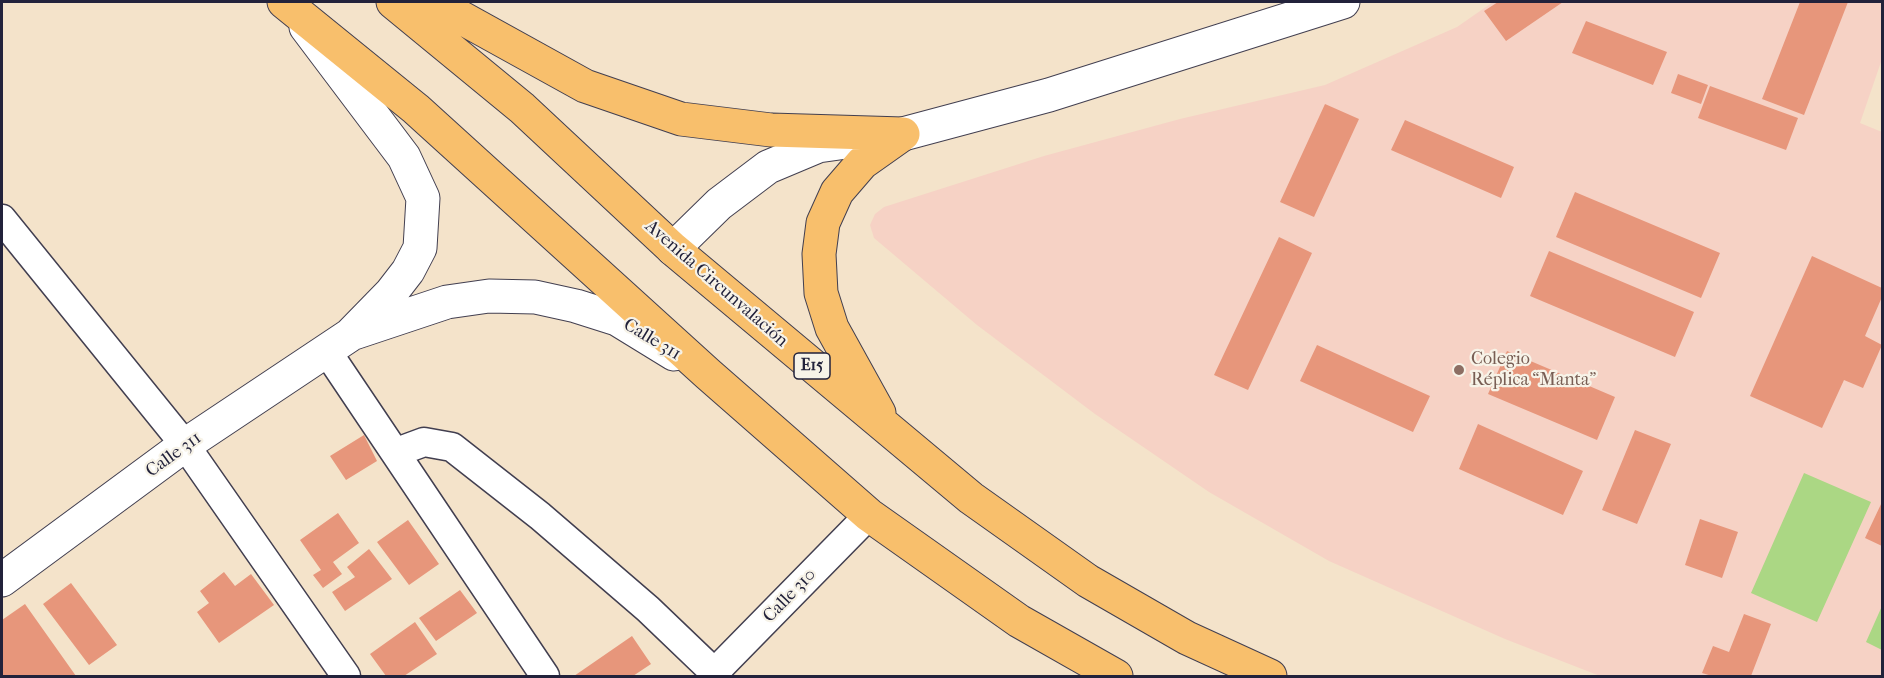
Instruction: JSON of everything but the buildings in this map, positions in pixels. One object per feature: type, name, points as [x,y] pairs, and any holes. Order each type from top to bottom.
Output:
[{"type":"highway","name":"Avenida Circunvalación","points":[[393,2],[522,108],[673,249],[971,498],[1088,581],[1187,638],[1270,676]]},
{"type":"highway","points":[[433,2],[585,86],[681,119],[771,130],[903,134]]},
{"type":"highway","points":[[288,5],[416,109],[708,374],[869,515],[1019,621],[1116,676]]},
{"type":"highway","points":[[888,430],[832,328],[821,293],[819,254],[823,223],[837,192],[862,164],[903,134]]},
{"type":"street","points":[[673,249],[719,204],[768,167],[818,146],[903,134],[1049,95],[1343,2]]},
{"type":"street","name":"Calle 311","points":[[2,580],[185,446],[338,343],[390,293],[420,248],[423,198],[404,157],[288,5]]},
{"type":"street","points":[[2,219],[185,446],[346,676]]},
{"type":"street","name":"Calle 311","points":[[338,343],[447,302],[489,296],[535,297],[576,306],[617,319],[708,374]]},
{"type":"street","points":[[338,343],[397,453],[545,676]]},
{"type":"street","points":[[397,453],[424,442],[452,447],[549,524],[648,609],[715,676]]},
{"type":"street","name":"Calle 310","points":[[715,676],[869,515]]},
{"type":"shaded area","name":"Colegio Réplica “Manta”","points":[[1493,2],[1882,2],[1882,59],[1860,123],[1882,132],[1882,676],[1600,676],[1505,639],[1329,561],[1209,492],[1095,414],[977,325],[874,238],[870,225],[875,214],[884,207],[1044,156],[1180,119],[1325,85],[1457,27]]},
{"type":"green space","points":[[1804,473],[1871,502],[1817,622],[1751,593]]},
{"type":"green space","points":[[1882,606],[1882,650],[1866,642]]},
{"type":"place","name":"Colegio Réplica “Manta”","points":[[1459,370]]}]
